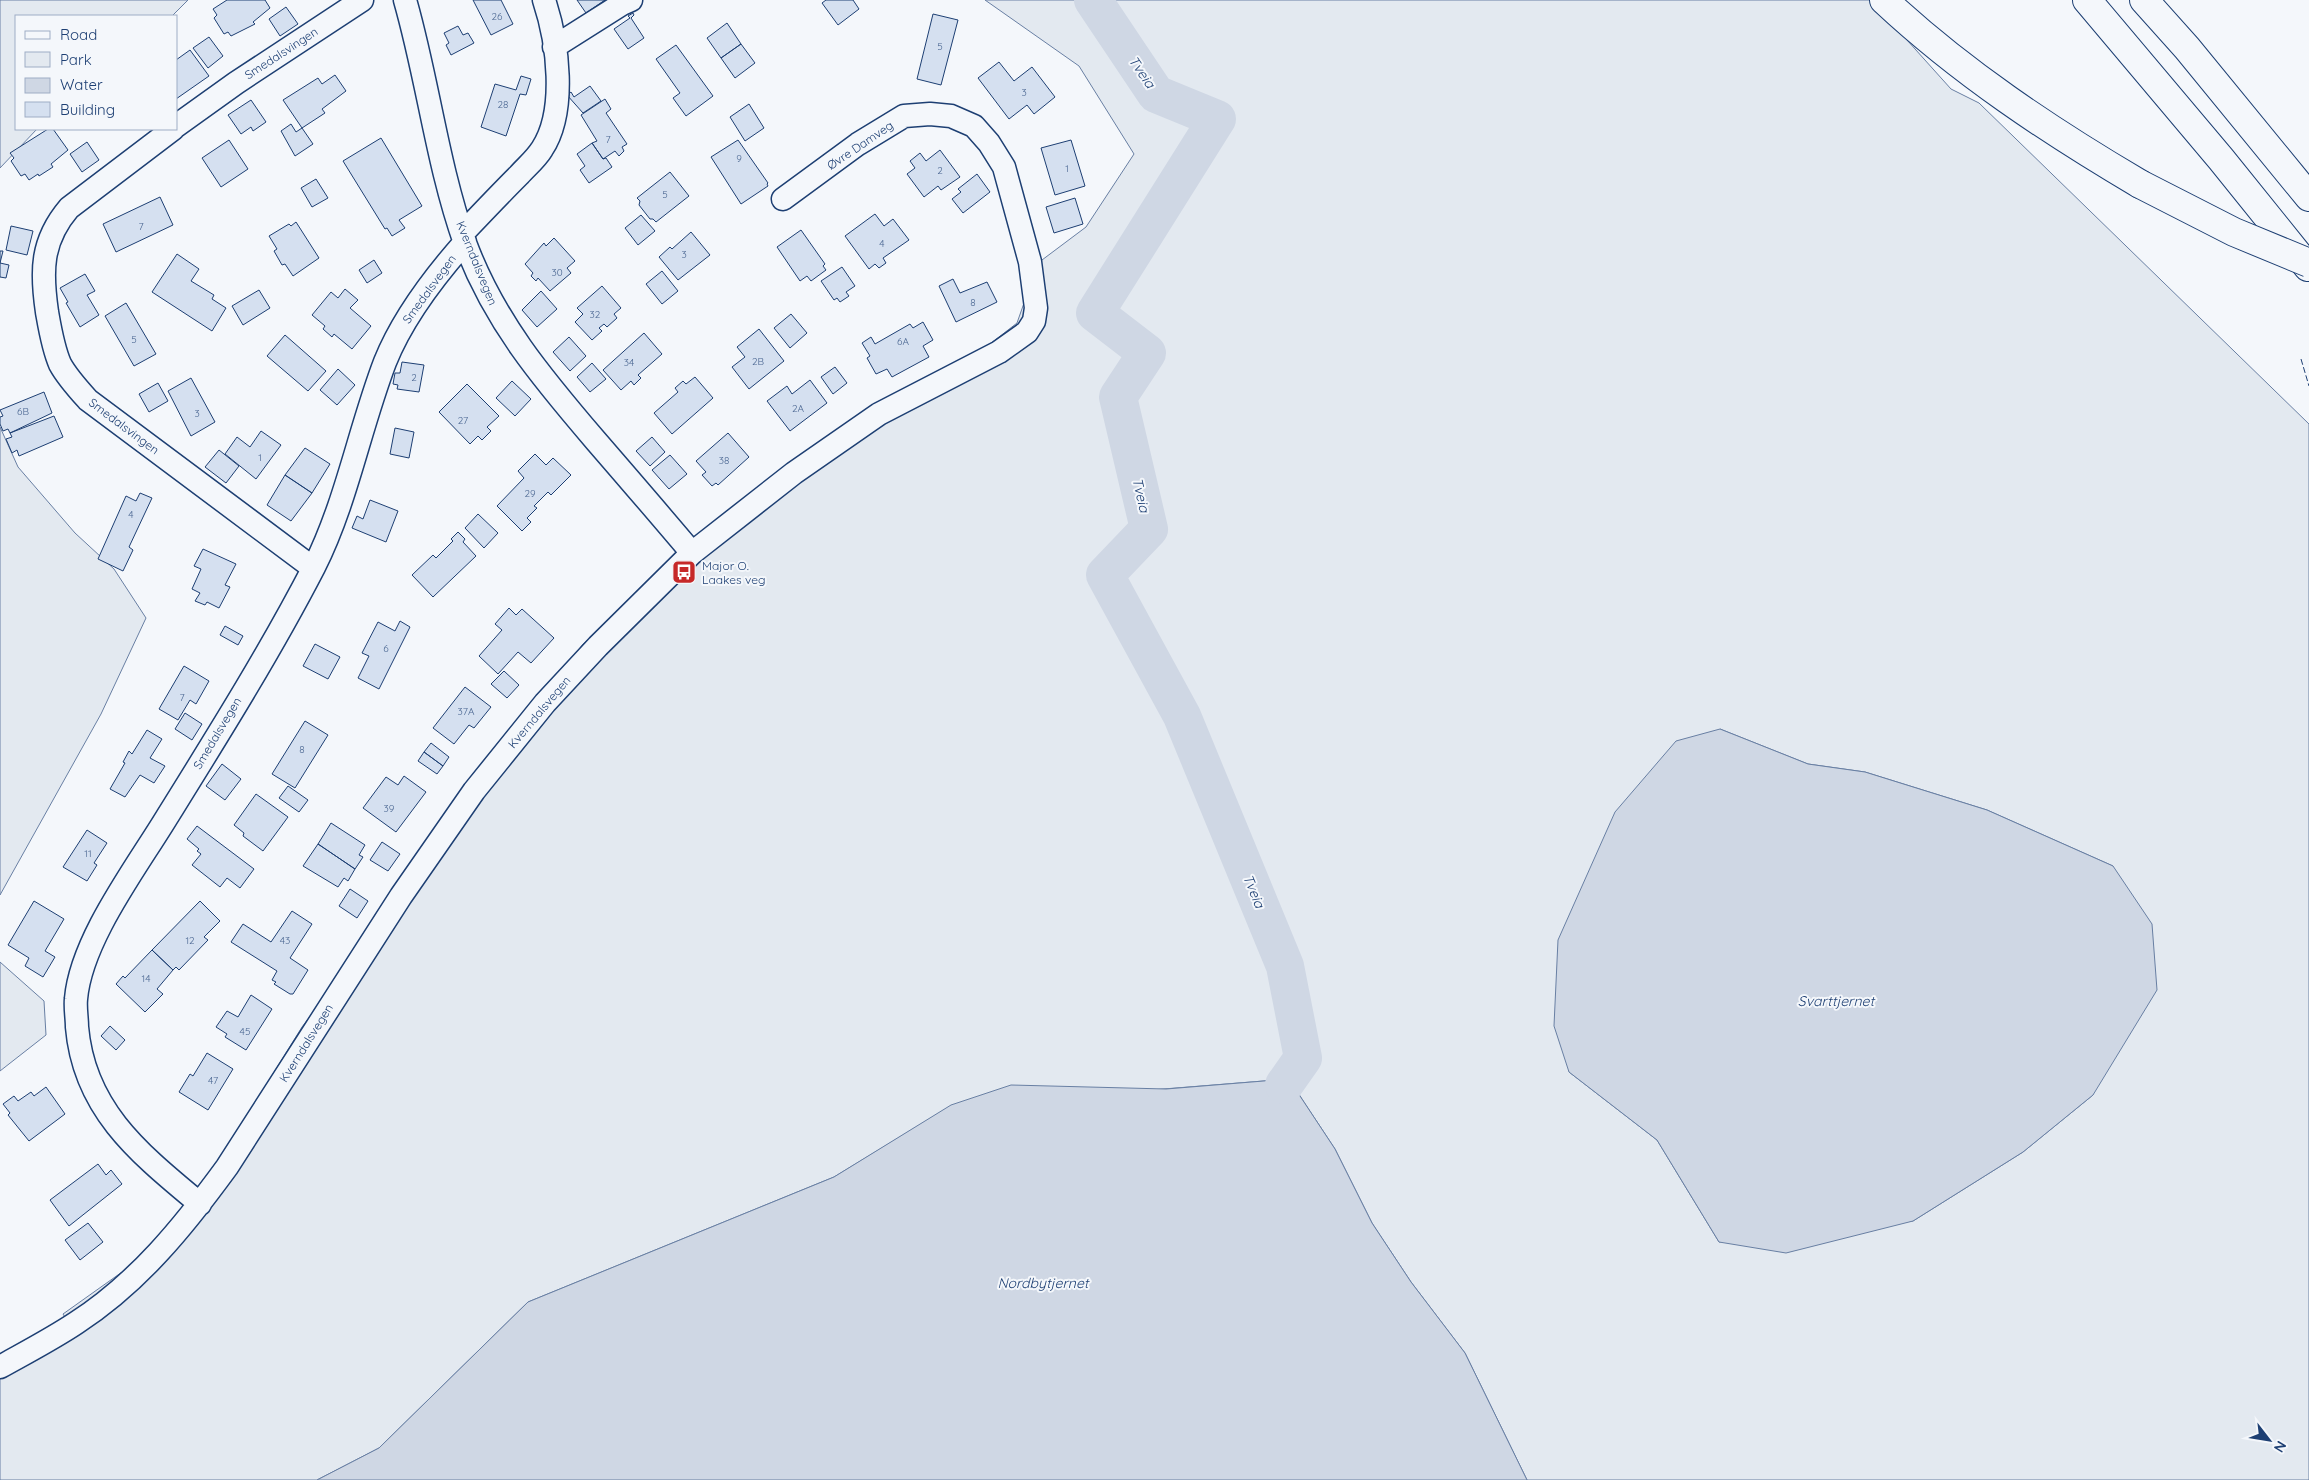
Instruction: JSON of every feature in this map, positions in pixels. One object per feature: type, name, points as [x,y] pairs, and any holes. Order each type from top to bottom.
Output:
[{"type":"highway","points":[[1884,0],[2013,104],[2057,134],[2140,184],[2234,232],[2309,263]]},
{"type":"highway","points":[[2088,0],[2196,128],[2309,269]]},
{"type":"highway","points":[[2144,0],[2206,71],[2309,197]]},
{"type":"street","name":"Smedalsvingen","points":[[178,125],[236,83],[362,0]]},
{"type":"street","name":"Kverndalsvegen","points":[[0,1367],[77,1323],[130,1282],[164,1247],[200,1204],[262,1114],[401,896],[474,791],[552,696],[598,646],[692,552],[552,390],[515,342],[493,305],[464,237],[453,201],[405,0]]},
{"type":"street","name":"Smedalsvegen","points":[[200,1204],[131,1144],[96,1097],[79,1053],[75,1001],[82,966],[109,912],[252,675],[313,568],[336,518],[386,361],[406,319],[464,237],[542,150],[552,130],[557,110],[554,47],[544,0]]},
{"type":"street","points":[[554,47],[631,0]]},
{"type":"street","name":"Øvre Damveg","points":[[692,552],[794,473],[879,414],[1000,352],[1027,332],[1034,322],[1036,308],[1030,262],[1004,167],[989,143],[974,126],[951,116],[930,114],[904,116],[858,144],[784,199]]},
{"type":"street","name":"Smedalsvingen","points":[[172,130],[69,208],[57,222],[46,250],[42,281],[50,330],[60,363],[73,384],[88,400],[313,568]]},
{"type":"green space","points":[[0,0],[188,0],[173,15],[15,15],[15,130],[36,130],[0,168]]},
{"type":"green space","points":[[985,0],[1871,0],[1951,89],[1979,103],[2309,424],[2309,1480],[1527,1480],[1465,1353],[1411,1282],[1372,1223],[1335,1149],[1298,1093],[1276,1080],[951,1106],[834,1177],[528,1302],[379,1448],[317,1480],[0,1480],[0,1359],[66,1319],[63,1314],[146,1255],[195,1200],[302,1027],[373,934],[440,831],[583,644],[784,469],[922,397],[1017,323],[1038,263],[1086,227],[1134,154],[1079,66]],"holes":[[[1720,729],[1808,764],[1865,772],[1987,810],[2113,866],[2093,1095],[2023,1152],[1913,1221],[1719,1242],[1657,1140],[1569,1072]]]},
{"type":"green space","points":[[0,427],[18,467],[75,533],[114,569],[146,618],[101,714],[0,895]]},
{"type":"green space","points":[[0,962],[44,1001],[46,1035],[0,1071]]},
{"type":"water","name":"Svarttjernet","points":[[1720,729],[1808,764],[1865,772],[1987,810],[2113,866],[2152,924],[2157,990],[2093,1095],[2023,1152],[1913,1221],[1786,1253],[1719,1242],[1657,1140],[1569,1072],[1554,1026],[1558,940],[1615,812],[1676,741]]},
{"type":"water","name":"Nordbytjernet","points":[[1276,1080],[1298,1093],[1335,1149],[1372,1223],[1411,1282],[1465,1353],[1527,1480],[317,1480],[379,1448],[528,1302],[834,1177],[951,1105],[1011,1085],[1166,1089]]},
{"type":"building","points":[[227,0],[265,0],[270,8],[253,22],[255,24],[231,36],[228,32],[224,34],[214,18],[217,15],[213,9]]},
{"type":"building","points":[[473,0],[501,0],[513,24],[491,35]]},
{"type":"building","points":[[577,0],[605,0],[586,13]]},
{"type":"building","points":[[826,0],[853,0],[859,9],[838,25],[822,3]]},
{"type":"building","points":[[286,7],[298,24],[280,36],[269,19]]},
{"type":"building","points":[[633,13],[634,15],[631,18],[644,38],[628,49],[614,29],[630,18],[628,16]]},
{"type":"building","points":[[933,14],[958,20],[941,85],[917,79]]},
{"type":"building","points":[[727,23],[741,44],[721,58],[707,38]]},
{"type":"building","points":[[458,26],[463,35],[468,33],[474,43],[451,55],[446,45],[449,43],[444,33]]},
{"type":"building","points":[[209,37],[223,56],[208,68],[193,48]]},
{"type":"building","points":[[741,44],[755,63],[735,78],[721,58]]},
{"type":"building","points":[[676,45],[713,96],[686,116],[673,98],[680,93],[656,59]]},
{"type":"building","points":[[190,50],[209,76],[178,98],[178,59]]},
{"type":"building","points":[[999,62],[1014,81],[1032,67],[1055,97],[1034,114],[1027,105],[1009,119],[978,78]]},
{"type":"building","points":[[335,75],[346,91],[322,109],[325,113],[302,128],[283,100],[318,78],[322,84]]},
{"type":"building","points":[[521,76],[531,79],[526,95],[520,94],[506,136],[481,127],[495,84],[516,90]]},
{"type":"building","points":[[590,86],[601,101],[583,113],[567,95],[571,92],[574,97]]},
{"type":"building","points":[[605,99],[611,109],[606,113],[627,144],[622,147],[624,151],[619,156],[615,151],[603,159],[592,143],[597,141],[581,115]]},
{"type":"building","points":[[251,100],[266,122],[253,131],[251,127],[241,134],[228,115]]},
{"type":"building","points":[[749,104],[764,128],[745,141],[730,117]]},
{"type":"building","points":[[291,124],[296,132],[302,128],[313,144],[295,156],[281,131]]},
{"type":"building","points":[[46,130],[54,130],[68,150],[51,164],[53,167],[29,180],[25,174],[21,176],[11,161],[14,158],[10,153]]},
{"type":"building","points":[[381,138],[422,206],[399,220],[405,228],[392,236],[387,228],[385,229],[343,161]]},
{"type":"building","points":[[229,140],[248,169],[221,187],[202,158]]},
{"type":"building","points":[[738,140],[768,183],[768,186],[741,204],[711,157]]},
{"type":"building","points":[[1071,140],[1085,186],[1055,195],[1041,148]]},
{"type":"building","points":[[87,142],[99,160],[82,172],[70,154]]},
{"type":"building","points":[[592,143],[603,159],[606,158],[612,167],[589,183],[580,170],[585,166],[577,154]]},
{"type":"building","points":[[940,150],[960,177],[941,190],[938,186],[924,197],[907,174],[915,168],[910,161],[920,153],[926,161]]},
{"type":"building","points":[[670,172],[689,196],[656,222],[650,219],[639,205],[640,201],[637,198]]},
{"type":"building","points":[[977,174],[990,192],[963,213],[952,199],[961,192],[958,189]]},
{"type":"building","points":[[316,179],[328,198],[312,207],[301,188]]},
{"type":"building","points":[[160,197],[173,225],[116,252],[103,224]]},
{"type":"building","points":[[1075,198],[1083,224],[1054,233],[1046,207]]},
{"type":"building","points":[[875,214],[884,226],[893,219],[909,240],[883,258],[886,263],[879,268],[875,264],[869,269],[845,236]]},
{"type":"building","points":[[641,215],[655,231],[638,245],[625,228]]},
{"type":"building","points":[[296,222],[319,258],[293,276],[285,264],[282,265],[274,251],[277,249],[269,236]]},
{"type":"building","points":[[11,226],[33,231],[27,255],[6,250]]},
{"type":"building","points":[[801,230],[825,264],[823,266],[826,270],[811,281],[807,276],[800,281],[777,247]]},
{"type":"building","points":[[691,232],[710,255],[678,280],[659,257],[670,247],[672,249]]},
{"type":"building","points":[[554,238],[575,261],[567,268],[571,273],[550,291],[538,278],[536,281],[531,276],[533,273],[525,264],[544,243],[546,246]]},
{"type":"building","points":[[0,251],[3,251],[0,263]]},
{"type":"building","points":[[177,254],[199,269],[191,281],[214,295],[212,299],[226,308],[212,331],[152,292]]},
{"type":"building","points":[[374,260],[382,273],[367,283],[359,270]]},
{"type":"building","points":[[0,263],[9,265],[6,278],[0,277]]},
{"type":"building","points":[[842,267],[855,286],[846,292],[849,296],[840,302],[837,298],[834,300],[821,281]]},
{"type":"building","points":[[662,271],[678,291],[662,304],[646,284]]},
{"type":"building","points":[[85,274],[95,291],[87,295],[99,315],[80,327],[66,303],[68,302],[60,288]]},
{"type":"building","points":[[953,279],[960,293],[987,282],[997,302],[956,322],[939,286]]},
{"type":"building","points":[[602,286],[621,308],[614,314],[617,318],[607,327],[604,324],[599,328],[602,331],[592,340],[575,322],[583,314],[577,308]]},
{"type":"building","points":[[345,289],[358,300],[350,308],[371,326],[352,349],[334,334],[332,337],[323,329],[325,326],[312,315],[331,292],[338,298]]},
{"type":"building","points":[[259,290],[270,308],[243,325],[232,306]]},
{"type":"building","points":[[541,291],[557,309],[537,327],[522,310]]},
{"type":"building","points":[[126,303],[156,354],[134,366],[105,316]]},
{"type":"building","points":[[791,314],[807,333],[790,348],[774,328]]},
{"type":"building","points":[[923,322],[933,340],[923,346],[929,357],[892,377],[887,369],[876,374],[867,358],[870,356],[862,343],[871,337],[875,344],[910,324],[913,328]]},
{"type":"building","points":[[759,329],[784,361],[749,389],[732,367],[745,357],[737,347]]},
{"type":"building","points":[[644,333],[662,354],[638,375],[641,378],[634,385],[631,381],[621,390],[603,370]]},
{"type":"building","points":[[285,335],[326,371],[308,391],[267,356]]},
{"type":"building","points":[[569,337],[586,356],[570,371],[553,352]]},
{"type":"building","points":[[402,362],[424,365],[419,392],[397,389],[398,385],[393,384],[395,373],[400,373]]},
{"type":"building","points":[[592,363],[606,379],[590,392],[577,377]]},
{"type":"building","points":[[835,367],[847,383],[833,394],[821,377]]},
{"type":"building","points":[[338,369],[355,385],[337,405],[320,390]]},
{"type":"building","points":[[695,377],[713,398],[672,434],[654,413],[678,392],[675,388],[683,381],[686,384]]},
{"type":"building","points":[[191,378],[215,422],[191,436],[168,391]]},
{"type":"building","points":[[810,380],[827,403],[790,431],[767,401],[787,386],[792,394]]},
{"type":"building","points":[[512,381],[531,399],[515,416],[496,398]]},
{"type":"building","points":[[158,383],[168,401],[149,412],[139,394]]},
{"type":"building","points":[[467,384],[499,416],[487,427],[491,431],[482,440],[478,436],[470,444],[439,412]]},
{"type":"building","points":[[44,392],[52,413],[10,433],[8,429],[3,431],[0,417],[3,416],[0,410]]},
{"type":"building","points":[[54,416],[63,437],[19,456],[17,450],[12,453],[6,439],[12,437],[10,433]]},
{"type":"building","points":[[395,428],[414,432],[409,458],[390,454]]},
{"type":"building","points":[[261,431],[281,445],[256,479],[225,454],[237,437],[250,447]]},
{"type":"building","points":[[728,433],[749,457],[718,485],[716,483],[712,486],[702,475],[706,472],[696,461]]},
{"type":"building","points":[[652,437],[665,452],[650,466],[636,451]]},
{"type":"building","points":[[305,448],[330,464],[312,493],[285,475]]},
{"type":"building","points":[[219,450],[239,466],[226,483],[205,467]]},
{"type":"building","points":[[535,454],[546,465],[553,458],[571,475],[551,495],[548,492],[534,506],[537,508],[527,518],[531,522],[522,531],[497,506],[524,478],[518,471]]},
{"type":"building","points":[[670,455],[687,474],[669,489],[652,470]]},
{"type":"building","points":[[285,475],[312,493],[291,521],[267,505]]},
{"type":"building","points":[[140,493],[152,498],[129,547],[133,550],[123,571],[98,559],[126,496],[136,501]]},
{"type":"building","points":[[370,500],[398,511],[386,542],[352,528],[357,516],[363,519]]},
{"type":"building","points":[[478,514],[498,533],[484,548],[465,528]]},
{"type":"building","points":[[458,532],[465,539],[463,542],[476,556],[433,597],[412,575],[433,555],[436,558],[453,541],[451,539]]},
{"type":"building","points":[[203,549],[236,564],[225,585],[230,587],[219,608],[207,602],[205,605],[195,601],[200,593],[192,589],[201,569],[194,566]]},
{"type":"building","points":[[509,608],[516,615],[522,609],[554,638],[531,663],[518,652],[498,674],[479,656],[502,630],[495,624]]},
{"type":"building","points":[[400,621],[410,627],[379,689],[358,678],[369,656],[362,653],[378,622],[395,631]]},
{"type":"building","points":[[225,626],[243,636],[238,645],[220,635]]},
{"type":"building","points":[[315,644],[340,657],[328,679],[303,666]]},
{"type":"building","points":[[184,666],[209,681],[196,704],[190,700],[178,720],[159,709]]},
{"type":"building","points":[[504,671],[519,685],[507,698],[491,684]]},
{"type":"building","points":[[465,687],[491,707],[474,728],[469,725],[454,744],[433,728]]},
{"type":"building","points":[[185,713],[202,724],[192,740],[175,729]]},
{"type":"building","points":[[305,721],[328,735],[295,788],[272,774]]},
{"type":"building","points":[[147,730],[162,739],[150,758],[165,766],[154,783],[140,775],[125,797],[110,789],[125,763],[123,762],[129,751],[132,754]]},
{"type":"building","points":[[431,743],[449,757],[443,766],[424,752]]},
{"type":"building","points":[[424,752],[443,766],[437,774],[418,761]]},
{"type":"building","points":[[222,764],[241,779],[225,800],[206,786]]},
{"type":"building","points":[[404,776],[426,792],[396,832],[363,808],[386,777],[398,785]]},
{"type":"building","points":[[288,786],[308,800],[299,812],[279,798]]},
{"type":"building","points":[[256,794],[288,817],[263,851],[243,836],[244,833],[234,825]]},
{"type":"building","points":[[331,823],[365,845],[359,855],[363,857],[355,869],[318,844]]},
{"type":"building","points":[[197,826],[254,869],[240,888],[227,878],[220,887],[192,865],[201,854],[197,851],[199,849],[187,839]]},
{"type":"building","points":[[87,830],[107,843],[94,863],[97,865],[87,881],[63,867]]},
{"type":"building","points":[[382,842],[400,854],[388,871],[370,860]]},
{"type":"building","points":[[318,844],[355,869],[348,881],[344,878],[338,887],[303,866]]},
{"type":"building","points":[[350,889],[368,901],[357,918],[339,906]]},
{"type":"building","points":[[34,901],[64,919],[45,951],[55,957],[43,977],[25,966],[29,958],[8,945]]},
{"type":"building","points":[[200,901],[220,921],[204,937],[208,940],[179,970],[176,967],[173,970],[152,950]]},
{"type":"building","points":[[292,911],[312,924],[290,958],[308,970],[293,994],[290,994],[274,984],[276,982],[272,980],[277,971],[231,942],[243,924],[271,942]]},
{"type":"building","points":[[152,950],[173,970],[157,989],[163,994],[145,1012],[116,984],[123,976],[125,978]]},
{"type":"building","points":[[251,995],[272,1009],[246,1050],[225,1037],[227,1034],[216,1027],[227,1011],[238,1017]]},
{"type":"building","points":[[110,1026],[125,1040],[116,1050],[101,1036]]},
{"type":"building","points":[[207,1053],[233,1069],[208,1110],[179,1092],[190,1074],[193,1076]]},
{"type":"building","points":[[46,1087],[65,1114],[29,1141],[8,1115],[10,1113],[3,1104],[14,1096],[18,1101],[31,1092],[34,1096]]},
{"type":"building","points":[[98,1164],[106,1175],[111,1170],[122,1184],[69,1226],[50,1200]]},
{"type":"building","points":[[88,1223],[103,1242],[80,1260],[65,1240]]},
{"type":"waterway","name":"Tveia","points":[[1093,0],[1156,94],[1217,119],[1095,313],[1147,353],[1118,397],[1149,529],[1105,575],[1182,716],[1285,966],[1303,1058],[1284,1085]]},
{"type":"fence","points":[[2301,359],[2309,386]]},
{"type":"place","name":"Major O. Laakes veg","points":[[684,572]]}]
